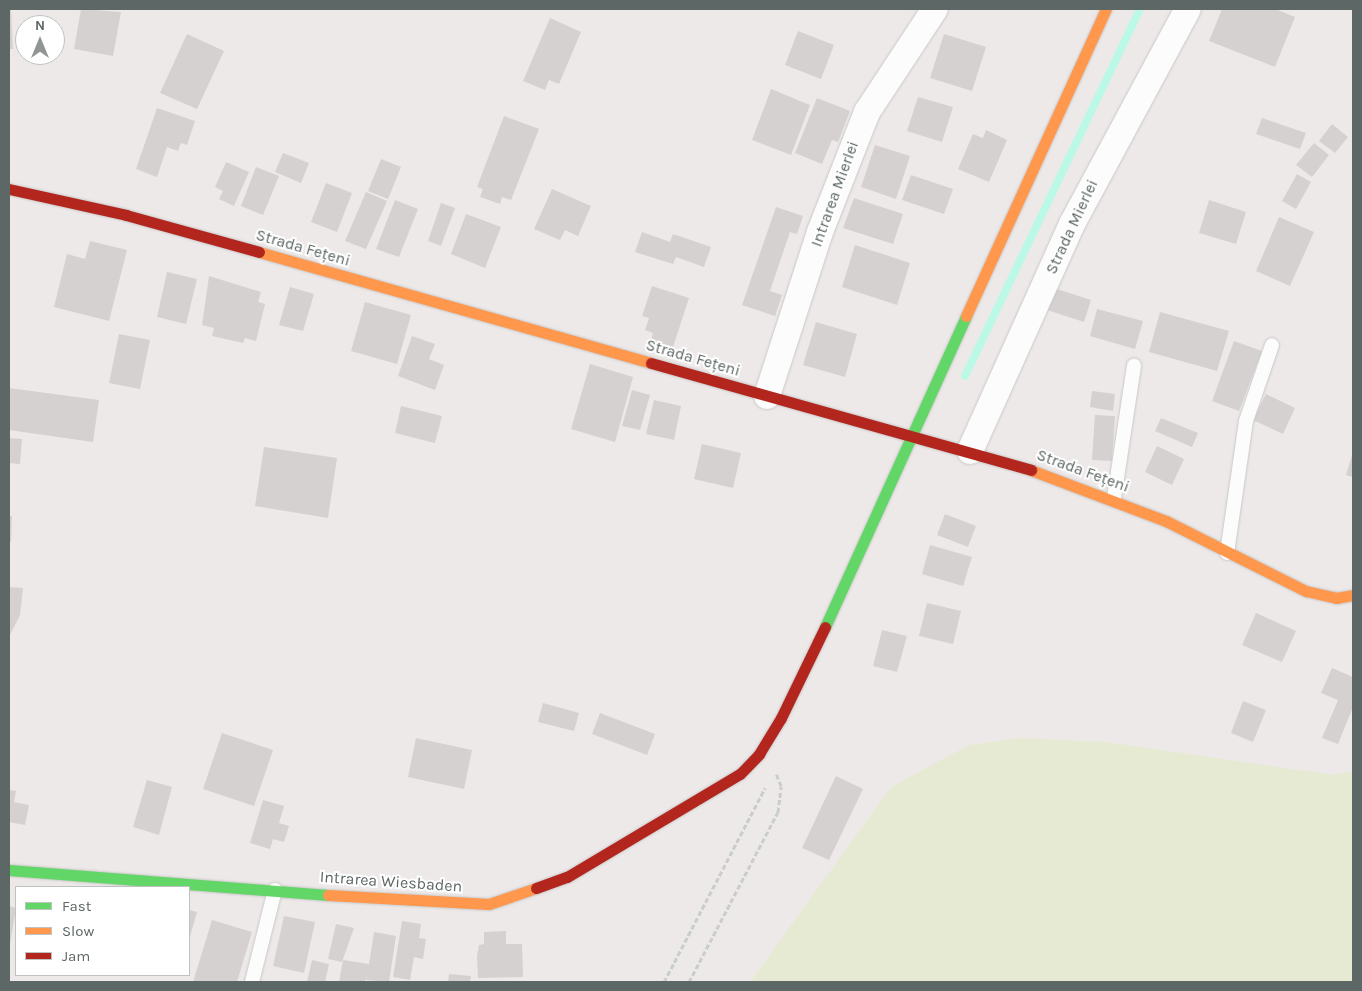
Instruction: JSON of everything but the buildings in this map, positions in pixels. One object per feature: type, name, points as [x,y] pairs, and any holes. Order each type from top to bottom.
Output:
[{"type":"street","name":"Intrarea Mierlei","points":[[767,396],[820,232],[867,112],[935,9]]},
{"type":"street","name":"Intrarea Wiesbaden","points":[[9,870],[448,905],[489,904],[527,894],[567,877],[678,813],[740,774],[759,754],[838,601],[1106,9]]},
{"type":"street","name":"Strada Mierlei","points":[[970,451],[1072,224],[1188,9]]},
{"type":"street","name":"Strada Fețeni","points":[[9,189],[126,215],[767,396],[970,451],[1114,498],[1306,591],[1336,598],[1353,595]]},
{"type":"lane","points":[[1227,554],[1246,421],[1272,345]]},
{"type":"lane","points":[[1114,498],[1134,365]]},
{"type":"lane","points":[[252,982],[275,890]]},
{"type":"path","points":[[689,982],[778,812],[781,786],[775,770],[759,754]]},
{"type":"green space","points":[[1019,738],[1106,742],[1334,775],[1353,771],[1353,982],[750,982],[891,787],[969,745]]},
{"type":"waterway","points":[[965,376],[1140,9]]},
{"type":"traffic: fast","points":[[825,627],[966,316]]},
{"type":"traffic: fast","points":[[9,870],[328,895]]},
{"type":"traffic: slow","points":[[966,316],[1106,9]]},
{"type":"traffic: slow","points":[[259,252],[651,363]]},
{"type":"traffic: slow","points":[[1031,470],[1166,521],[1306,591],[1336,598],[1353,595]]},
{"type":"traffic: slow","points":[[328,895],[489,904],[536,888]]},
{"type":"traffic: jam","points":[[9,189],[126,215],[259,252]]},
{"type":"traffic: jam","points":[[651,363],[1031,470]]},
{"type":"traffic: jam","points":[[536,888],[567,877],[740,774],[759,754],[781,718],[825,627]]}]
